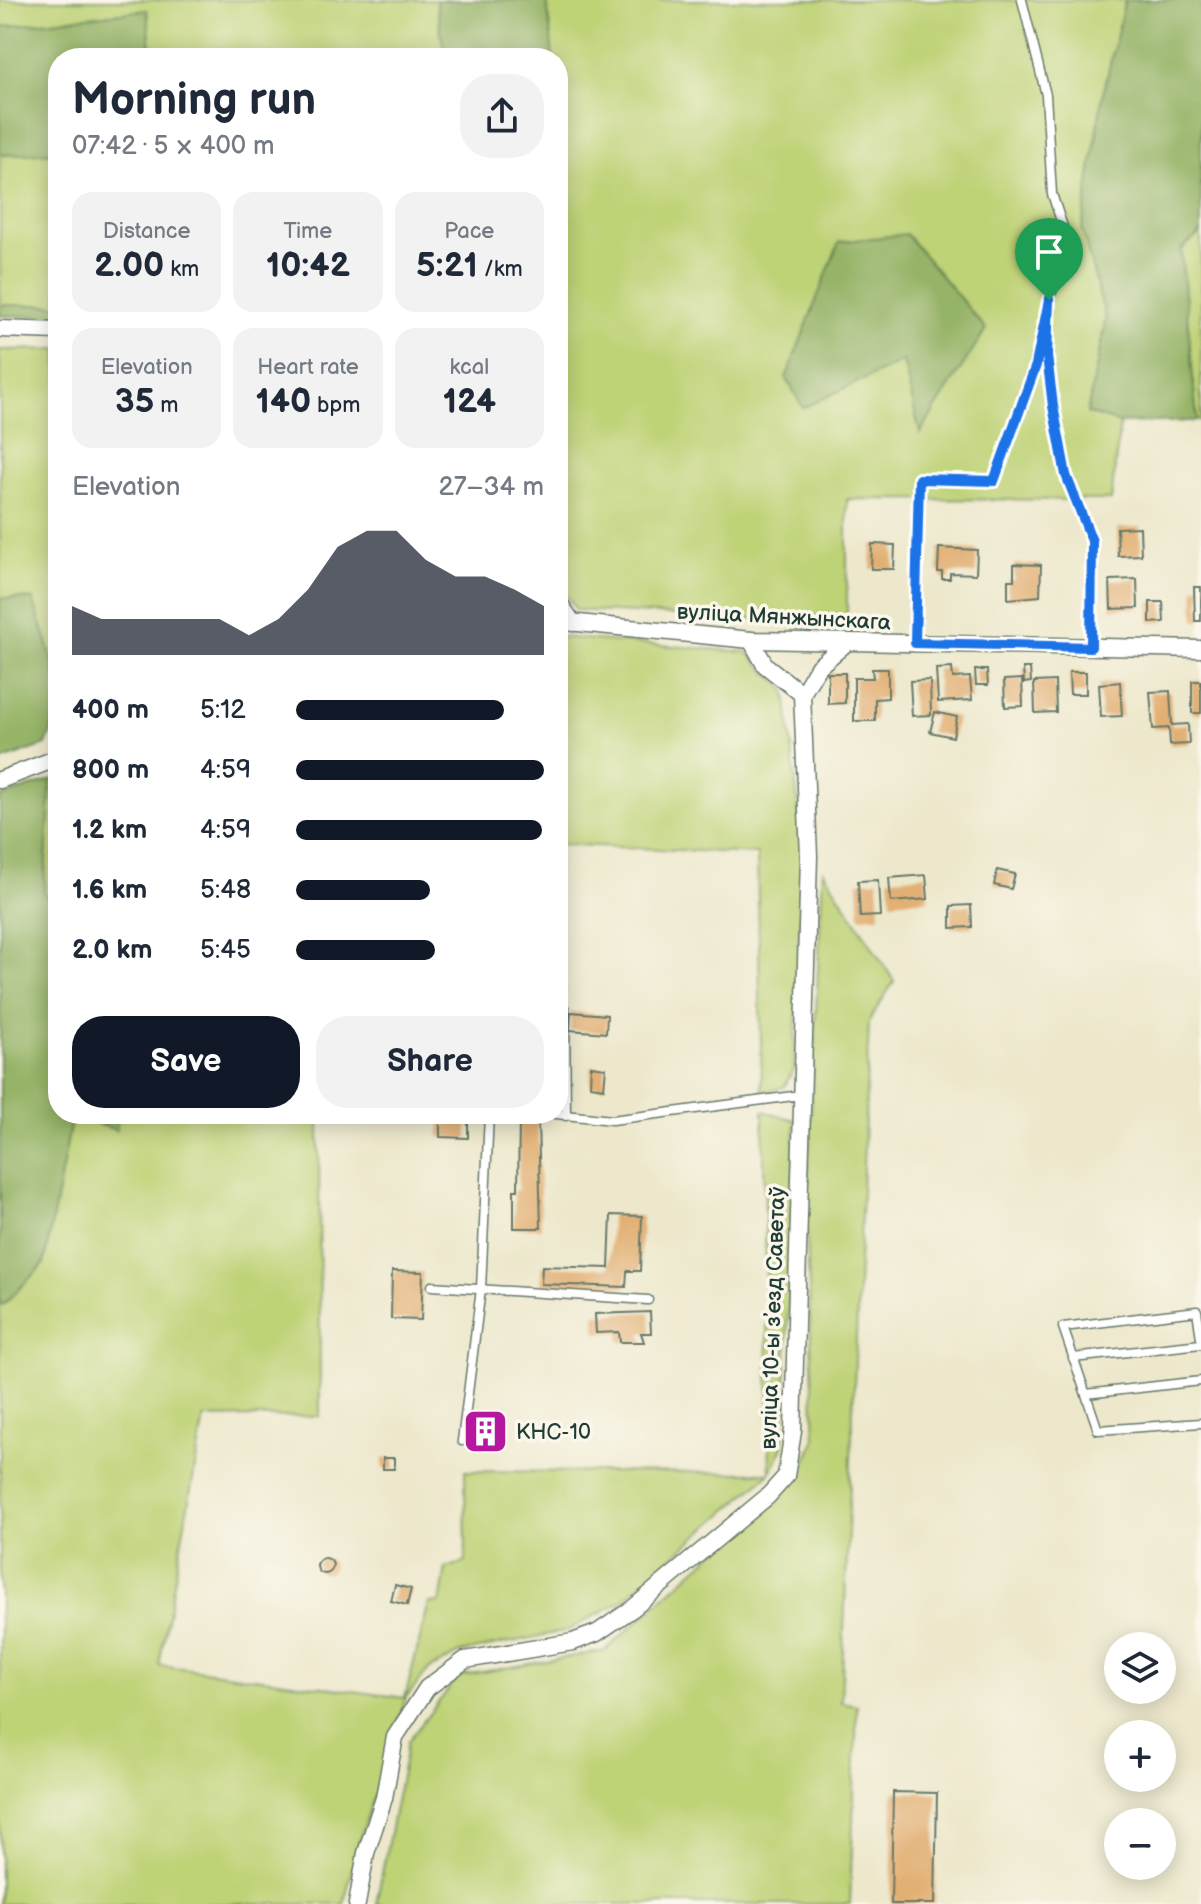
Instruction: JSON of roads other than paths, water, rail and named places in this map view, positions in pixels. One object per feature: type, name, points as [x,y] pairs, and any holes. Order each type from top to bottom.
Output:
[{"type":"street","points":[[0,329],[48,331]]},
{"type":"street","name":"вуліца Мянжынскага","points":[[568,622],[751,640],[845,644],[1201,649]]},
{"type":"street","points":[[751,640],[765,665],[802,694],[818,667],[845,644]]},
{"type":"street","name":"вуліца 10-ы зʼезд Саветаў","points":[[357,1904],[366,1853],[384,1798],[395,1737],[427,1688],[465,1660],[573,1642],[597,1633],[632,1609],[768,1496],[786,1476],[793,1431],[809,856],[802,694]]},
{"type":"street","points":[[0,780],[48,762]]},
{"type":"lane","points":[[915,643],[919,479],[994,481],[1036,365],[1049,300],[1064,260],[1064,230],[1052,194],[1046,95],[1022,0]]},
{"type":"lane","points":[[1049,300],[1047,356],[1053,406],[1066,475],[1092,541],[1091,647]]},
{"type":"lane","points":[[568,1116],[612,1120],[801,1095]]},
{"type":"lane","points":[[462,1441],[481,1289],[489,1124]]},
{"type":"lane","points":[[432,1286],[648,1300]]},
{"type":"lane","points":[[1073,1358],[1201,1341],[1197,1311],[1063,1327],[1073,1358],[1098,1430],[1201,1423]]},
{"type":"lane","points":[[1086,1394],[1201,1381]]},
{"type":"place","name":"КНС-10","points":[[485,1431]]}]
